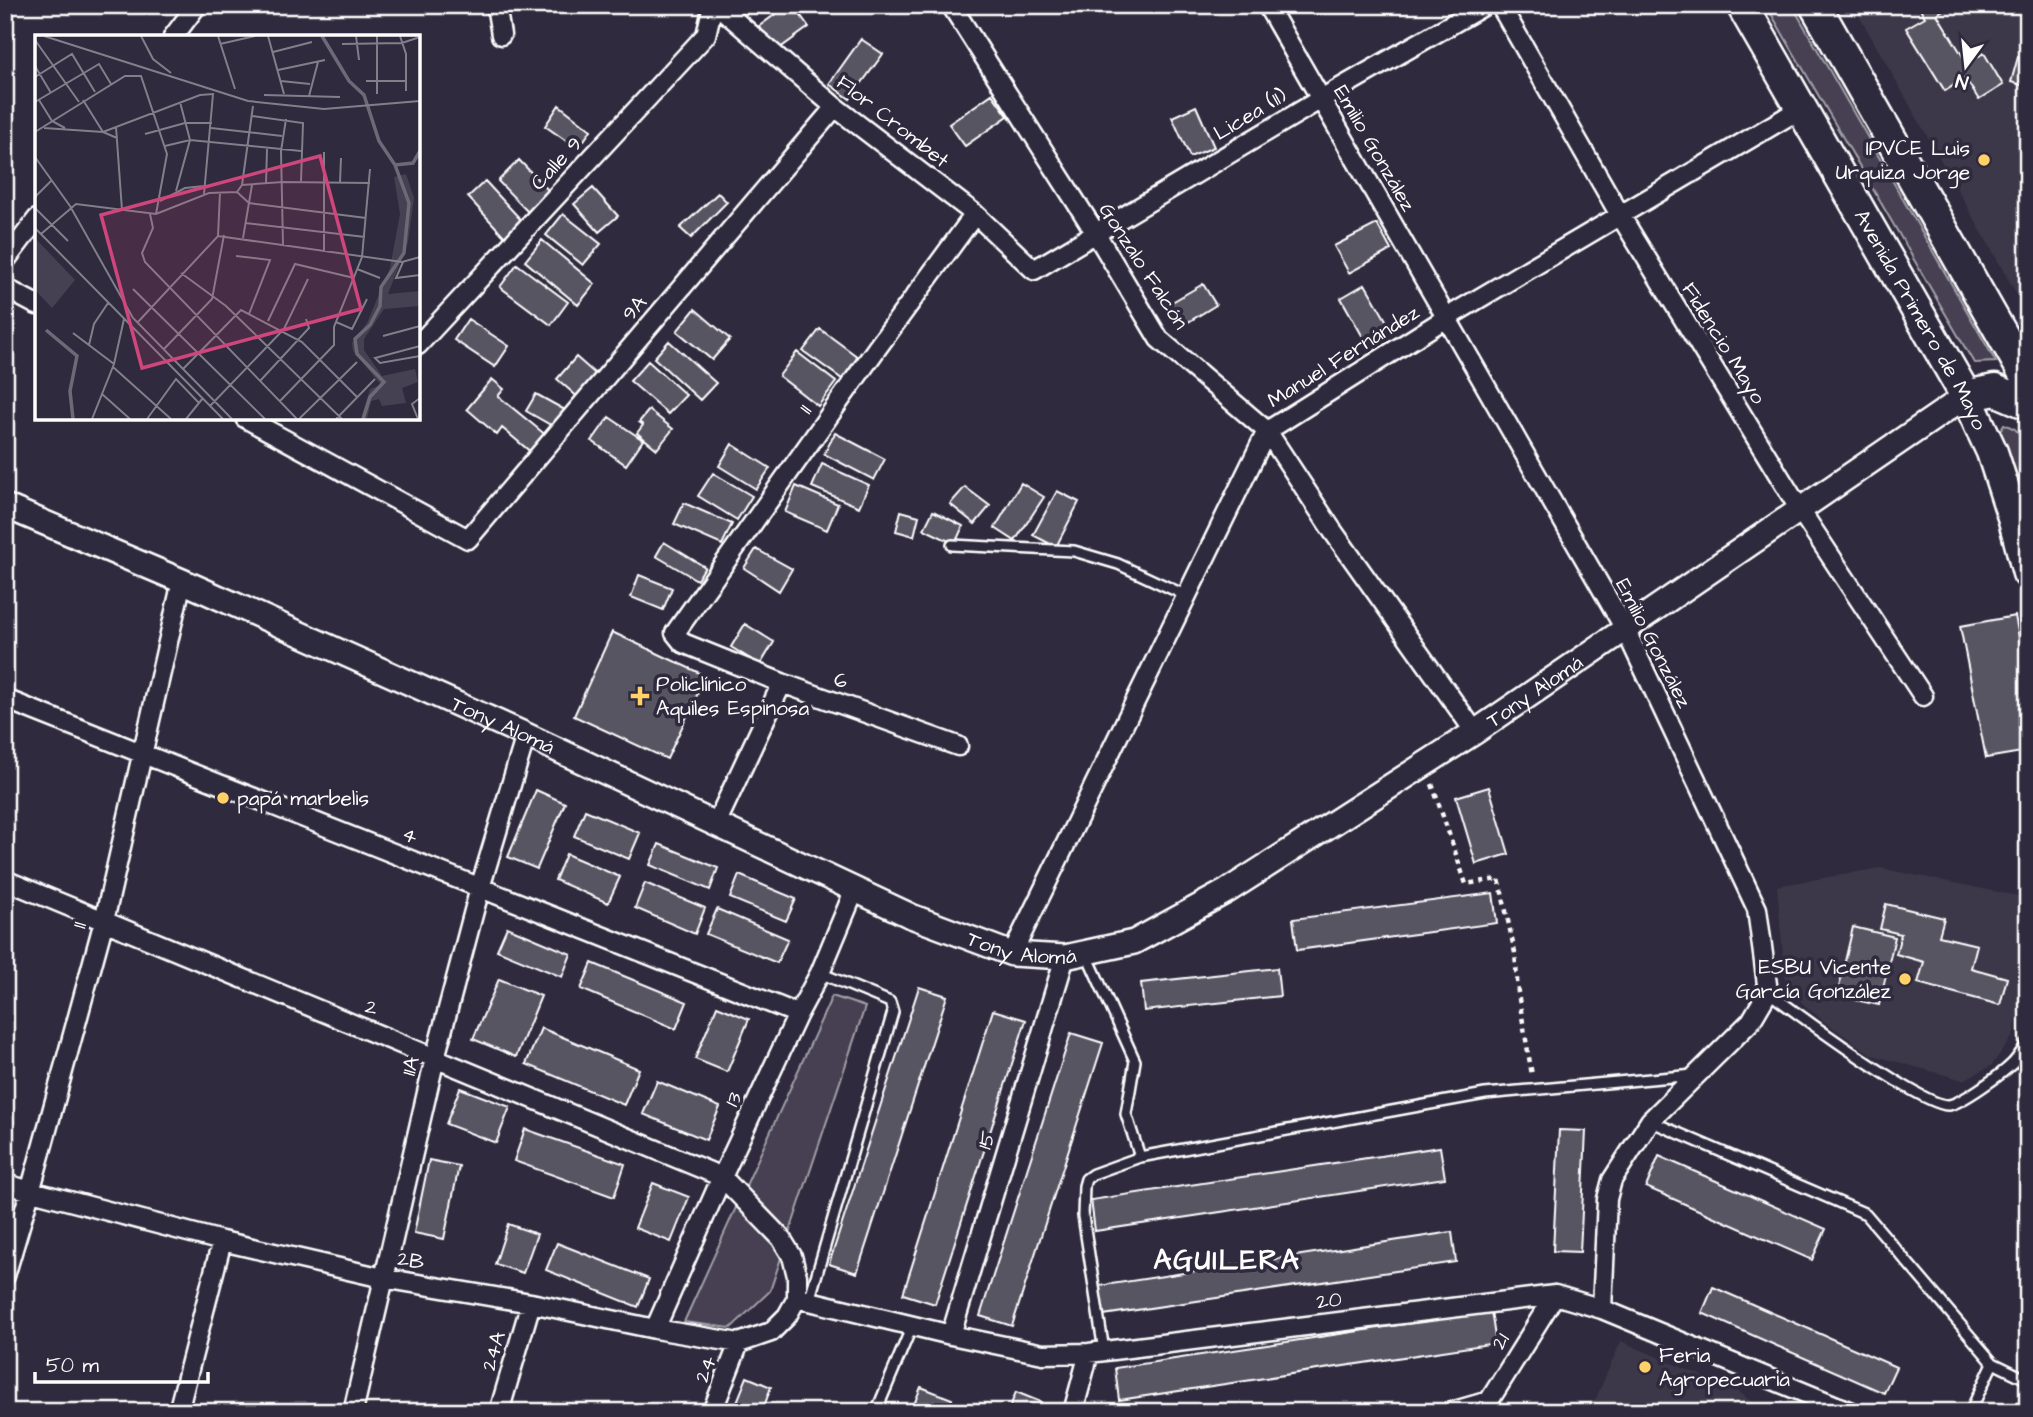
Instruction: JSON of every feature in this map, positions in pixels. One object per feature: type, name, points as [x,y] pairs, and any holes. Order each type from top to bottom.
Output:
[{"type":"main road","name":"Avenida Primero de Mayo","points":[[1742,5],[1966,396],[2021,525],[2028,573]]},
{"type":"main road","points":[[1815,5],[2028,380]]},
{"type":"main road","points":[[1966,396],[1994,390],[2028,404]]},
{"type":"street","points":[[174,35],[197,5]]},
{"type":"street","points":[[496,5],[501,35]]},
{"type":"street","name":"Flor Crombet","points":[[715,5],[835,107],[975,214],[1034,270],[1041,267]]},
{"type":"street","name":"Calle 9","points":[[420,343],[706,35],[715,5]]},
{"type":"street","name":"Gonzalo Falcón","points":[[951,5],[1095,232],[1158,339],[1267,431],[1332,530],[1475,732]]},
{"type":"street","name":"Emilio González","points":[[1267,5],[1625,629],[1757,909],[1768,992]]},
{"type":"street","name":"Licea (11)","points":[[1041,267],[1095,232],[1485,5]]},
{"type":"street","name":"Fidencio Mayo","points":[[1500,5],[1620,215],[1800,510],[1923,696]]},
{"type":"street","name":"9A","points":[[249,420],[468,539],[835,107]]},
{"type":"street","name":"Manuel Fernández","points":[[1012,954],[1267,431],[1447,318],[1800,108]]},
{"type":"street","name":"11","points":[[675,633],[975,214]]},
{"type":"street","points":[[5,261],[35,222]]},
{"type":"street","points":[[5,288],[35,305]]},
{"type":"street","name":"Tony Alomá","points":[[5,506],[182,581],[526,735],[911,916],[1012,954],[1075,955],[1134,942],[1227,891],[1475,732],[1966,396]]},
{"type":"street","name":"11","points":[[5,1276],[104,921],[182,581]]},
{"type":"street","name":"6","points":[[675,633],[683,643],[782,683],[958,746]]},
{"type":"street","points":[[716,824],[782,683]]},
{"type":"street","name":"4","points":[[5,699],[799,1014]]},
{"type":"street","name":"11A","points":[[353,1412],[435,1058],[526,735]]},
{"type":"street","name":"2","points":[[5,880],[722,1177]]},
{"type":"street","name":"13","points":[[655,1329],[722,1177],[820,973],[855,889]]},
{"type":"street","name":"15","points":[[951,1335],[1075,955]]},
{"type":"street","points":[[1602,1309],[1607,1199],[1612,1180],[1650,1121],[1751,1021],[1768,992]]},
{"type":"street","points":[[722,1177],[781,1238],[792,1256],[803,1300],[771,1332],[740,1343]]},
{"type":"street","name":"2B","points":[[5,1184],[222,1241],[383,1278],[740,1343]]},
{"type":"street","points":[[178,1412],[222,1241]]},
{"type":"street","name":"20","points":[[803,1300],[1043,1354],[1096,1352],[1555,1295],[1602,1309],[1841,1410]]},
{"type":"street","name":"21","points":[[1490,1406],[1555,1295]]},
{"type":"street","name":"24A","points":[[499,1412],[531,1303]]},
{"type":"street","name":"24","points":[[712,1412],[740,1343]]},
{"type":"street","points":[[1073,1412],[1096,1352]]},
{"type":"street","points":[[1451,1412],[1490,1406]]},
{"type":"lane","points":[[952,545],[1074,551],[1118,564],[1187,596]]},
{"type":"lane","points":[[1075,955],[1135,1061],[1126,1114],[1140,1157]]},
{"type":"lane","points":[[803,1300],[893,1012],[890,1002],[820,973]]},
{"type":"lane","points":[[1768,992],[1847,1049],[1929,1100],[1947,1105],[1961,1102],[2012,1064],[2028,1042]]},
{"type":"lane","points":[[1096,1352],[1083,1216],[1084,1186],[1086,1179],[1093,1174],[1140,1157],[1485,1094],[1696,1075]]},
{"type":"lane","points":[[1650,1121],[1866,1214],[1993,1363],[2028,1380]]},
{"type":"lane","points":[[876,1412],[912,1326]]},
{"type":"lane","points":[[1970,1412],[1993,1363]]},
{"type":"path","points":[[1425,764],[1466,884],[1499,879],[1515,953],[1518,993],[1534,1089]]},
{"type":"shaded area","points":[[1766,5],[1792,5],[1996,362],[1974,363]]},
{"type":"shaded area","name":"IPVCE Luis Urquiza Jorge","points":[[1853,5],[2028,5],[2028,314]]},
{"type":"shaded area","points":[[2004,424],[2015,429],[2028,443],[2028,497],[1999,432]]},
{"type":"shaded area","name":"ESBU Vicente García González","points":[[1880,868],[2028,898],[2028,969],[2013,1036],[1991,1066],[1963,1080],[1872,1055],[1822,1020],[1786,989],[1777,886]]},
{"type":"shaded area","points":[[832,996],[865,1007],[770,1291],[731,1328],[684,1322]]},
{"type":"shaded area","name":"Feria Agropecuaria","points":[[1621,1341],[1739,1392],[1765,1412],[1590,1412]]},
{"type":"building","points":[[788,5],[793,5],[809,27],[776,51],[758,27]]},
{"type":"building","points":[[1918,5],[1951,5],[1937,14],[1967,63],[1984,53],[2003,85],[1979,100],[1965,78],[1945,91],[1906,28],[1925,17]]},
{"type":"building","points":[[861,39],[883,54],[850,99],[829,84]]},
{"type":"building","points":[[2018,57],[2028,60],[2028,87],[2011,82]]},
{"type":"building","points":[[992,94],[1008,116],[965,146],[949,124]]},
{"type":"building","points":[[559,105],[591,130],[578,149],[545,126]]},
{"type":"building","points":[[1196,106],[1214,147],[1190,157],[1172,117]]},
{"type":"building","points":[[519,160],[549,191],[528,212],[498,181]]},
{"type":"building","points":[[485,181],[522,221],[505,237],[468,197]]},
{"type":"building","points":[[593,188],[618,216],[599,232],[574,204]]},
{"type":"building","points":[[718,193],[727,202],[691,238],[680,228]]},
{"type":"building","points":[[563,214],[601,244],[583,265],[546,235]]},
{"type":"building","points":[[1377,224],[1391,250],[1349,273],[1334,246]]},
{"type":"building","points":[[542,240],[595,284],[578,305],[525,261]]},
{"type":"building","points":[[517,264],[568,302],[551,325],[500,287]]},
{"type":"building","points":[[1203,284],[1216,305],[1180,327],[1167,305]]},
{"type":"building","points":[[1365,284],[1393,332],[1368,346],[1341,298]]},
{"type":"building","points":[[695,309],[730,339],[712,360],[677,331]]},
{"type":"building","points":[[468,319],[509,346],[495,367],[454,340]]},
{"type":"building","points":[[820,329],[858,357],[842,379],[803,351]]},
{"type":"building","points":[[669,341],[716,383],[700,400],[654,358]]},
{"type":"building","points":[[797,352],[836,382],[818,406],[779,376]]},
{"type":"building","points":[[576,357],[600,378],[581,400],[557,379]]},
{"type":"building","points":[[648,361],[686,395],[668,414],[630,381]]},
{"type":"building","points":[[492,379],[504,389],[498,396],[547,436],[532,453],[502,428],[497,435],[467,409]]},
{"type":"building","points":[[536,394],[565,410],[556,428],[526,411]]},
{"type":"building","points":[[649,410],[673,429],[657,449],[637,433],[643,425],[639,422]]},
{"type":"building","points":[[609,417],[643,440],[626,465],[592,441]]},
{"type":"building","points":[[835,433],[885,459],[874,480],[824,454]]},
{"type":"building","points":[[732,444],[770,468],[756,489],[719,466]]},
{"type":"building","points":[[822,464],[869,485],[859,507],[812,487]]},
{"type":"building","points":[[713,473],[752,496],[737,520],[698,496]]},
{"type":"building","points":[[1021,483],[1044,497],[1015,541],[995,528]]},
{"type":"building","points":[[796,486],[838,504],[827,530],[785,512]]},
{"type":"building","points":[[965,487],[990,506],[975,524],[950,504]]},
{"type":"building","points":[[1057,491],[1079,502],[1056,547],[1033,535]]},
{"type":"building","points":[[684,503],[732,524],[722,545],[674,524]]},
{"type":"building","points":[[901,511],[919,516],[914,536],[896,531]]},
{"type":"building","points":[[933,511],[963,526],[955,544],[924,529]]},
{"type":"building","points":[[664,542],[705,567],[697,580],[656,556]]},
{"type":"building","points":[[756,549],[792,569],[779,591],[744,568]]},
{"type":"building","points":[[639,575],[672,588],[663,610],[631,597]]},
{"type":"building","points":[[2015,616],[2028,682],[2028,751],[1986,758],[1960,626]]},
{"type":"building","points":[[745,624],[774,642],[760,665],[731,647]]},
{"type":"building","name":"Policlínico Aquiles Espinosa","points":[[612,632],[706,676],[667,759],[574,716]]},
{"type":"building","points":[[1489,787],[1509,854],[1476,864],[1456,797]]},
{"type":"building","points":[[536,790],[565,803],[537,869],[508,857]]},
{"type":"building","points":[[585,810],[640,833],[629,859],[574,836]]},
{"type":"building","points":[[659,844],[718,868],[710,890],[650,865]]},
{"type":"building","points":[[566,854],[620,877],[608,903],[555,880]]},
{"type":"building","points":[[739,875],[796,899],[786,921],[730,898]]},
{"type":"building","points":[[645,883],[705,908],[695,934],[635,908]]},
{"type":"building","points":[[1493,893],[1497,923],[1297,950],[1293,919]]},
{"type":"building","points":[[1886,904],[1944,918],[1939,936],[1977,945],[1971,968],[2007,978],[2000,1005],[1918,983],[1924,962],[1896,954],[1901,934],[1880,929]]},
{"type":"building","points":[[717,909],[788,939],[777,963],[706,934]]},
{"type":"building","points":[[507,927],[571,954],[562,977],[497,950]]},
{"type":"building","points":[[1853,927],[1895,937],[1879,1005],[1837,996]]},
{"type":"building","points":[[592,963],[687,1002],[676,1029],[581,989]]},
{"type":"building","points":[[1277,968],[1280,996],[1144,1011],[1141,983]]},
{"type":"building","points":[[499,979],[541,996],[516,1057],[473,1039]]},
{"type":"building","points":[[919,987],[947,996],[857,1273],[829,1264]]},
{"type":"building","points":[[717,1006],[749,1019],[727,1072],[695,1059]]},
{"type":"building","points":[[993,1010],[1026,1020],[935,1304],[903,1294]]},
{"type":"building","points":[[541,1028],[639,1069],[624,1105],[526,1064]]},
{"type":"building","points":[[1071,1033],[1103,1043],[1012,1326],[980,1316]]},
{"type":"building","points":[[657,1081],[720,1107],[706,1140],[643,1114]]},
{"type":"building","points":[[460,1088],[510,1107],[496,1143],[446,1124]]},
{"type":"building","points":[[525,1129],[625,1164],[614,1197],[514,1161]]},
{"type":"building","points":[[1559,1130],[1586,1131],[1580,1252],[1553,1251]]},
{"type":"building","points":[[1440,1147],[1445,1178],[1095,1231],[1091,1200]]},
{"type":"building","points":[[1659,1156],[1826,1229],[1812,1260],[1646,1187]]},
{"type":"building","points":[[429,1160],[459,1166],[444,1239],[414,1233]]},
{"type":"building","points":[[653,1183],[689,1197],[671,1242],[635,1228]]},
{"type":"building","points":[[508,1224],[537,1234],[523,1273],[495,1264]]},
{"type":"building","points":[[1452,1232],[1456,1262],[1103,1315],[1098,1286]]},
{"type":"building","points":[[557,1243],[649,1279],[638,1307],[546,1270]]},
{"type":"building","points":[[1713,1287],[1896,1367],[1884,1393],[1702,1313]]},
{"type":"building","points":[[1491,1311],[1496,1343],[1119,1400],[1115,1368]]},
{"type":"building","points":[[747,1377],[771,1387],[762,1412],[733,1412]]},
{"type":"building","points":[[921,1387],[952,1399],[947,1412],[911,1412]]},
{"type":"building","points":[[1016,1392],[1041,1402],[1037,1412],[1008,1412]]},
{"type":"place","name":"IPVCE Luis Urquiza Jorge","points":[[1984,160]]},
{"type":"place","name":"Policlínico Aquiles Espinosa","points":[[640,696]]},
{"type":"place","name":"papá marbelis","points":[[223,798]]},
{"type":"place","name":"ESBU Vicente García González","points":[[1905,979]]},
{"type":"place","name":"Feria Agropecuaria","points":[[1645,1367]]},
{"type":"district","name":"AGUILERA","points":[[1227,1259]]}]
